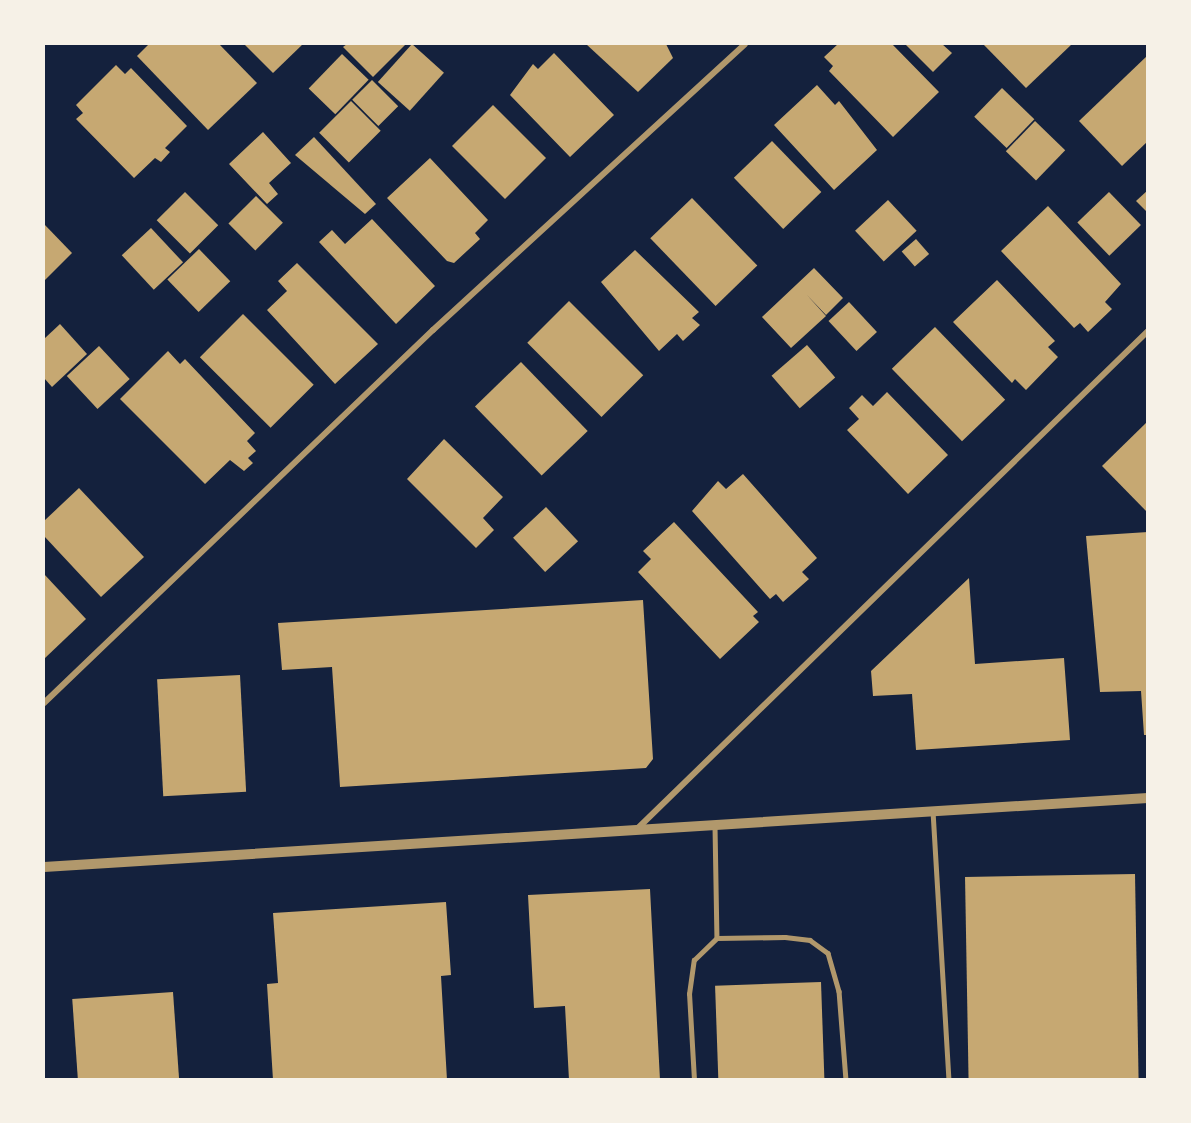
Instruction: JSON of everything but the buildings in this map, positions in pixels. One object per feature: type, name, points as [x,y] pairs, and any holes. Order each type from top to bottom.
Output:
[{"type":"street","points":[[44,702],[433,330],[745,44]]},
{"type":"street","points":[[635,831],[1148,331]]},
{"type":"street","points":[[44,867],[1148,798]]},
{"type":"lane","points":[[933,812],[949,1080]]},
{"type":"lane","points":[[715,826],[717,938]]},
{"type":"lane","points":[[694,1080],[689,994],[694,960],[717,938],[810,940],[828,953],[839,991],[846,1080]]}]
